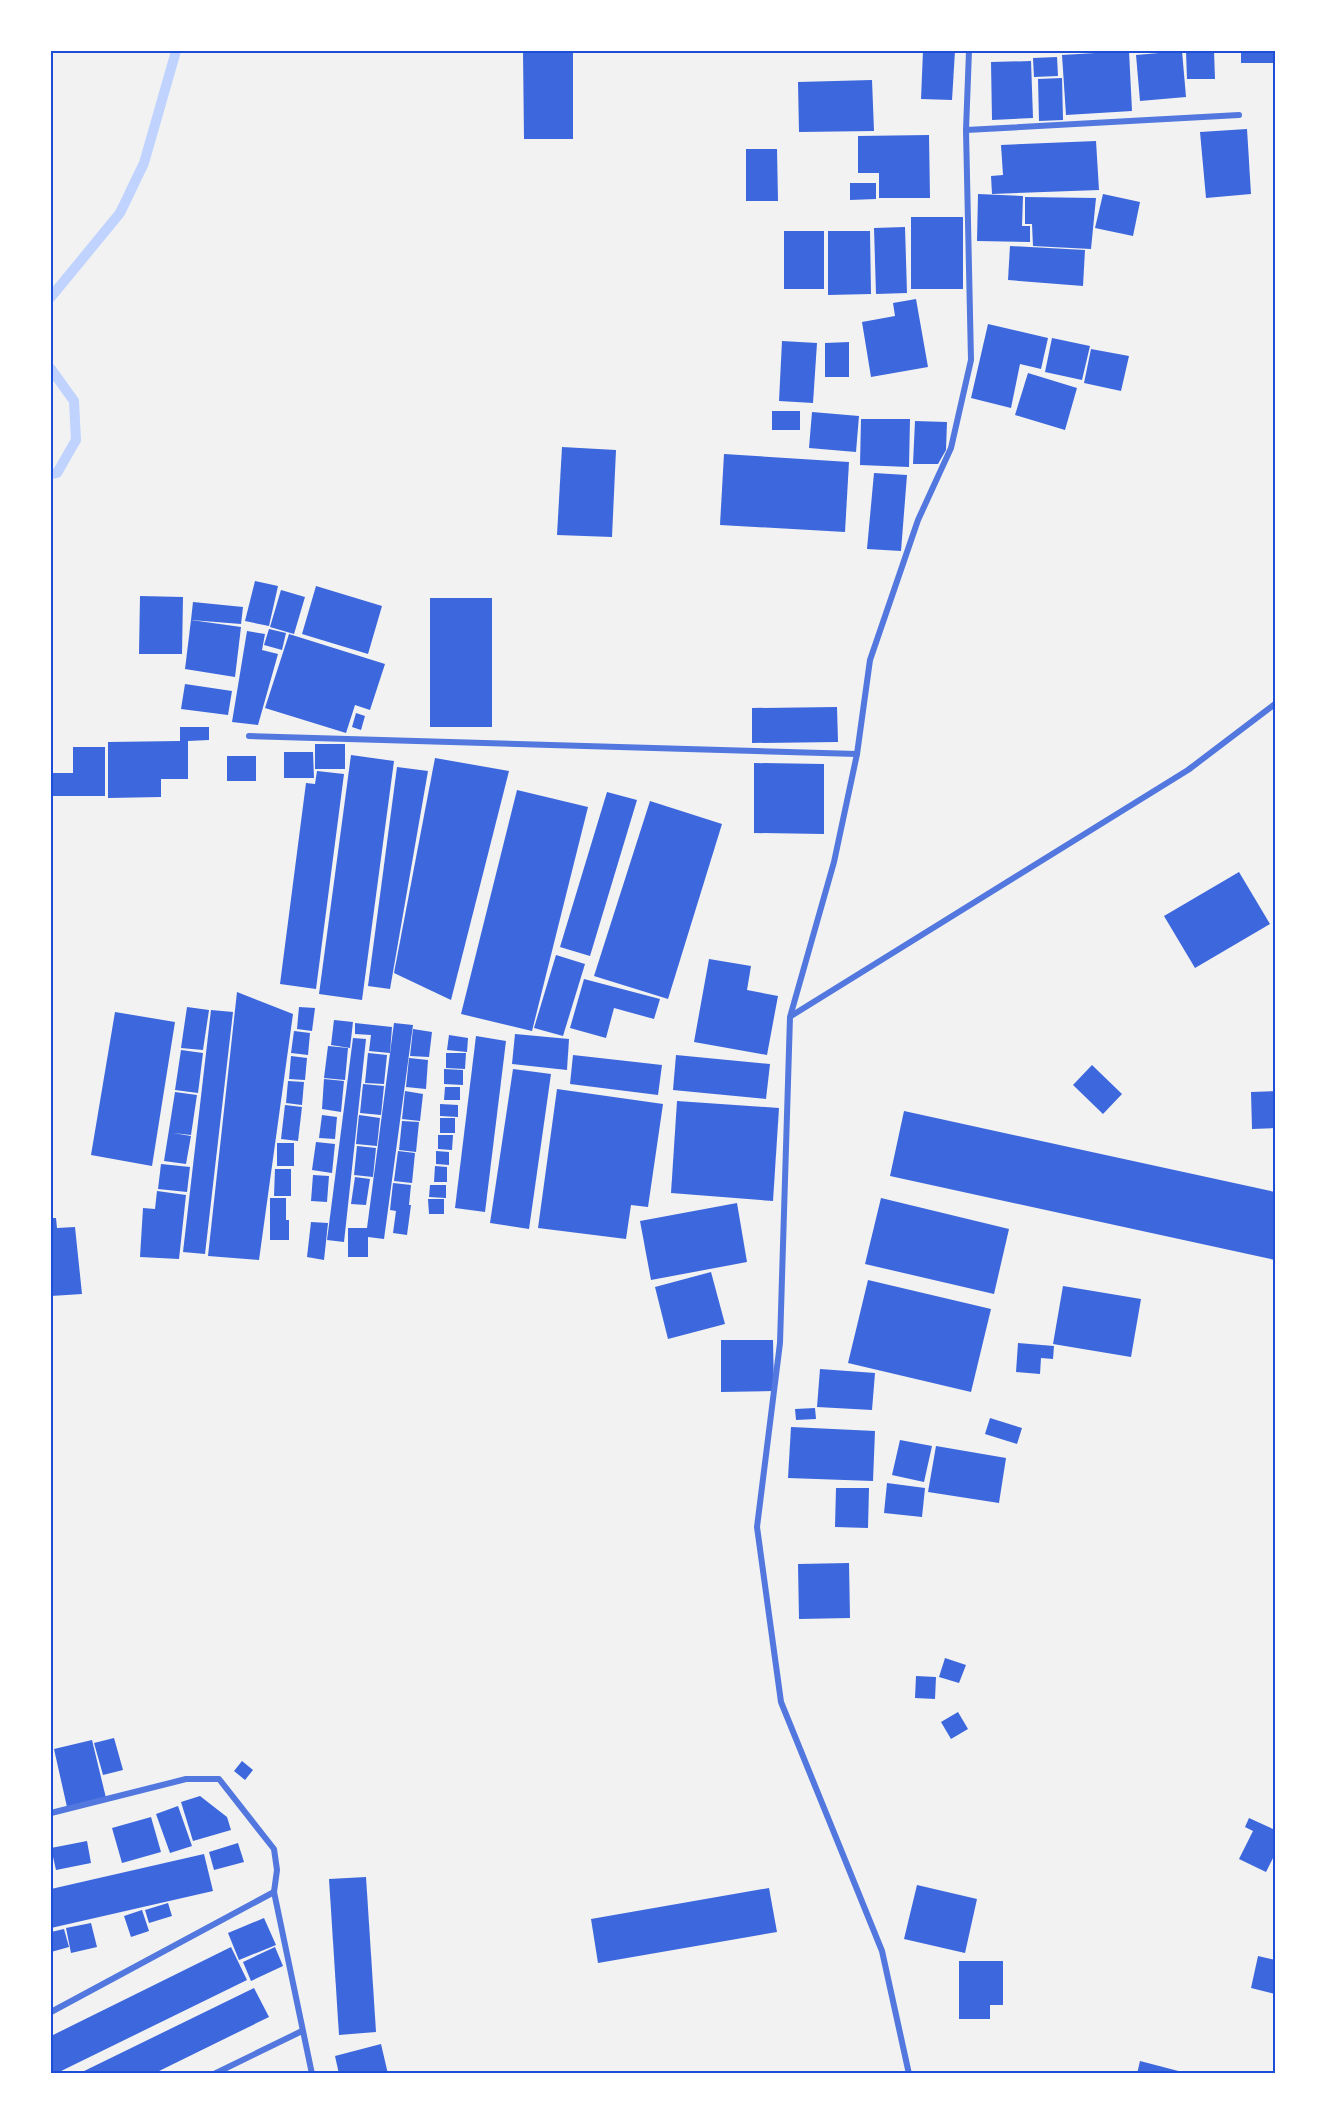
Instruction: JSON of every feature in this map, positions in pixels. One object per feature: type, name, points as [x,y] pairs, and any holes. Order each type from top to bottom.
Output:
[{"type":"street","points":[[909,2074],[882,1951],[782,1702],[757,1527],[780,1343],[790,1017],[834,862],[856,754],[870,660],[918,520],[951,448],[971,360],[966,130],[969,51]]},
{"type":"street","points":[[966,130],[1239,115]]},
{"type":"street","points":[[790,1017],[1188,770],[1275,704]]},
{"type":"street","points":[[249,735],[856,754]]},
{"type":"street","points":[[51,1813],[186,1779],[219,1779],[274,1849],[277,1870],[274,1892],[312,2074]]},
{"type":"street","points":[[51,2012],[274,1892]]},
{"type":"street","points":[[214,2074],[302,2031]]},
{"type":"building","points":[[523,51],[573,51],[573,139],[524,139]]},
{"type":"building","points":[[923,51],[955,51],[952,100],[921,99]]},
{"type":"building","points":[[1129,51],[1132,111],[1066,115],[1062,55]]},
{"type":"building","points":[[1182,51],[1186,97],[1140,101],[1136,55]]},
{"type":"building","points":[[1186,51],[1214,51],[1215,79],[1187,79]]},
{"type":"building","points":[[1241,51],[1275,51],[1275,63],[1241,63]]},
{"type":"building","points":[[1057,57],[1058,76],[1034,77],[1033,58]]},
{"type":"building","points":[[1031,61],[1033,118],[992,120],[991,62]]},
{"type":"building","points":[[1062,78],[1063,120],[1039,121],[1038,79]]},
{"type":"building","points":[[872,80],[874,131],[799,132],[798,82]]},
{"type":"building","points":[[1247,129],[1251,194],[1206,198],[1200,132]]},
{"type":"building","points":[[929,135],[930,198],[879,198],[879,173],[858,173],[858,136]]},
{"type":"building","points":[[1096,141],[1099,190],[992,194],[991,176],[1003,175],[1001,145]]},
{"type":"building","points":[[746,149],[777,149],[778,201],[746,201]]},
{"type":"building","points":[[850,183],[876,183],[876,199],[850,200]]},
{"type":"building","points":[[978,194],[1023,196],[1022,226],[1030,226],[1030,242],[977,241]]},
{"type":"building","points":[[1103,194],[1140,202],[1133,236],[1095,228]]},
{"type":"building","points":[[1025,197],[1096,198],[1091,249],[1033,246],[1032,224],[1025,224]]},
{"type":"building","points":[[911,217],[963,217],[963,289],[911,289]]},
{"type":"building","points":[[905,227],[907,293],[876,294],[874,228]]},
{"type":"building","points":[[784,231],[824,231],[824,289],[784,289]]},
{"type":"building","points":[[828,231],[870,231],[871,294],[828,295]]},
{"type":"building","points":[[1010,246],[1085,250],[1083,286],[1008,280]]},
{"type":"building","points":[[916,299],[928,367],[871,377],[862,322],[895,316],[893,303]]},
{"type":"building","points":[[988,324],[1048,338],[1041,369],[1020,364],[1011,408],[971,398]]},
{"type":"building","points":[[1052,338],[1090,346],[1082,380],[1045,372]]},
{"type":"building","points":[[782,341],[817,343],[813,403],[779,401]]},
{"type":"building","points":[[849,342],[849,377],[825,377],[825,343]]},
{"type":"building","points":[[1091,349],[1129,356],[1121,391],[1084,383]]},
{"type":"building","points":[[1028,373],[1077,388],[1065,430],[1015,415]]},
{"type":"building","points":[[772,411],[800,411],[800,430],[772,430]]},
{"type":"building","points":[[812,412],[859,416],[856,452],[809,448]]},
{"type":"building","points":[[861,419],[910,419],[909,467],[860,465]]},
{"type":"building","points":[[915,421],[947,422],[946,450],[938,464],[913,464]]},
{"type":"building","points":[[562,447],[616,450],[612,537],[557,535]]},
{"type":"building","points":[[724,454],[849,462],[845,532],[720,525]]},
{"type":"building","points":[[874,473],[907,475],[901,551],[867,549]]},
{"type":"building","points":[[255,581],[278,586],[269,626],[245,621]]},
{"type":"building","points":[[316,586],[382,606],[368,654],[302,634]]},
{"type":"building","points":[[281,590],[305,597],[294,634],[270,627]]},
{"type":"building","points":[[140,596],[183,597],[182,654],[139,654]]},
{"type":"building","points":[[430,598],[492,598],[492,727],[430,727]]},
{"type":"building","points":[[193,602],[243,607],[241,624],[191,620]]},
{"type":"building","points":[[191,620],[241,627],[235,677],[185,669]]},
{"type":"building","points":[[269,629],[286,633],[282,650],[264,645]]},
{"type":"building","points":[[247,631],[265,634],[262,650],[278,654],[258,725],[232,722]]},
{"type":"building","points":[[289,634],[385,664],[370,710],[355,705],[346,733],[265,708]]},
{"type":"building","points":[[185,684],[232,691],[228,715],[181,709]]},
{"type":"building","points":[[837,707],[838,742],[752,743],[752,708]]},
{"type":"building","points":[[356,713],[365,716],[361,730],[352,727]]},
{"type":"building","points":[[180,727],[209,727],[209,740],[188,741],[188,779],[161,779],[161,797],[108,798],[108,742],[180,741]]},
{"type":"building","points":[[315,744],[345,744],[345,769],[315,769]]},
{"type":"building","points":[[73,747],[105,747],[105,796],[52,796],[52,773],[73,773]]},
{"type":"building","points":[[284,752],[313,752],[314,778],[284,778]]},
{"type":"building","points":[[351,755],[394,761],[362,1000],[319,994]]},
{"type":"building","points":[[227,756],[256,756],[256,781],[227,781]]},
{"type":"building","points":[[435,758],[509,771],[451,1000],[394,973]]},
{"type":"building","points":[[754,763],[824,764],[824,834],[754,833]]},
{"type":"building","points":[[397,767],[428,771],[390,989],[368,986]]},
{"type":"building","points":[[317,771],[344,774],[316,989],[280,984],[306,783],[315,784]]},
{"type":"building","points":[[517,790],[588,807],[532,1031],[461,1014]]},
{"type":"building","points":[[607,792],[637,800],[590,956],[560,947]]},
{"type":"building","points":[[650,801],[722,824],[668,999],[594,976]]},
{"type":"building","points":[[1239,872],[1270,924],[1195,968],[1164,916]]},
{"type":"building","points":[[556,955],[585,964],[563,1036],[534,1028]]},
{"type":"building","points":[[709,959],[751,966],[747,990],[778,996],[767,1055],[694,1042]]},
{"type":"building","points":[[584,979],[660,999],[654,1019],[614,1008],[606,1038],[570,1028]]},
{"type":"building","points":[[237,992],[293,1014],[259,1260],[208,1256]]},
{"type":"building","points":[[187,1007],[209,1010],[203,1050],[181,1048]]},
{"type":"building","points":[[299,1007],[315,1008],[312,1031],[297,1029]]},
{"type":"building","points":[[211,1010],[233,1012],[205,1254],[183,1252]]},
{"type":"building","points":[[115,1012],[175,1022],[152,1166],[91,1155]]},
{"type":"building","points":[[334,1020],[353,1022],[350,1048],[331,1045]]},
{"type":"building","points":[[355,1023],[392,1027],[390,1053],[369,1051],[371,1035],[355,1034]]},
{"type":"building","points":[[394,1023],[413,1025],[384,1239],[368,1237],[368,1257],[348,1257],[348,1228],[367,1228]]},
{"type":"building","points":[[413,1029],[432,1032],[429,1057],[410,1056]]},
{"type":"building","points":[[294,1031],[310,1033],[308,1055],[291,1053]]},
{"type":"building","points":[[515,1034],[569,1039],[567,1070],[512,1064]]},
{"type":"building","points":[[449,1035],[468,1038],[467,1052],[447,1050]]},
{"type":"building","points":[[476,1036],[506,1041],[485,1212],[455,1208]]},
{"type":"building","points":[[353,1038],[366,1039],[344,1242],[327,1240]]},
{"type":"building","points":[[328,1046],[348,1048],[345,1080],[324,1078]]},
{"type":"building","points":[[181,1050],[203,1053],[198,1093],[175,1090]]},
{"type":"building","points":[[368,1053],[387,1055],[384,1084],[365,1083]]},
{"type":"building","points":[[446,1053],[466,1053],[465,1069],[446,1068]]},
{"type":"building","points":[[573,1055],[662,1065],[658,1095],[570,1084]]},
{"type":"building","points":[[676,1055],[770,1064],[766,1099],[673,1090]]},
{"type":"building","points":[[291,1056],[307,1058],[305,1080],[289,1079]]},
{"type":"building","points":[[409,1058],[428,1060],[426,1089],[406,1087]]},
{"type":"building","points":[[1092,1065],[1122,1094],[1103,1114],[1073,1085]]},
{"type":"building","points":[[444,1069],[463,1070],[463,1085],[444,1084]]},
{"type":"building","points":[[513,1069],[551,1074],[529,1229],[490,1223]]},
{"type":"building","points":[[324,1079],[344,1081],[341,1112],[322,1109]]},
{"type":"building","points":[[288,1081],[304,1082],[302,1105],[286,1103]]},
{"type":"building","points":[[363,1084],[384,1086],[381,1115],[360,1113]]},
{"type":"building","points":[[445,1087],[460,1087],[460,1100],[444,1100]]},
{"type":"building","points":[[557,1089],[663,1104],[648,1207],[631,1205],[626,1239],[538,1228]]},
{"type":"building","points":[[405,1091],[423,1094],[420,1121],[402,1119]]},
{"type":"building","points":[[1275,1091],[1275,1128],[1252,1129],[1251,1092]]},
{"type":"building","points":[[175,1092],[197,1095],[191,1135],[173,1133],[191,1136],[186,1164],[164,1161]]},
{"type":"building","points":[[677,1101],[779,1108],[773,1201],[671,1193]]},
{"type":"building","points":[[440,1104],[458,1105],[458,1117],[440,1116]]},
{"type":"building","points":[[285,1105],[302,1107],[298,1141],[281,1139]]},
{"type":"building","points":[[904,1111],[1275,1192],[1275,1260],[890,1176]]},
{"type":"building","points":[[322,1115],[337,1117],[335,1139],[319,1138]]},
{"type":"building","points":[[359,1115],[380,1118],[377,1146],[356,1144]]},
{"type":"building","points":[[440,1118],[455,1118],[455,1133],[440,1133]]},
{"type":"building","points":[[402,1121],[419,1122],[416,1152],[399,1150]]},
{"type":"building","points":[[438,1135],[453,1135],[452,1150],[438,1149]]},
{"type":"building","points":[[316,1142],[335,1144],[332,1173],[312,1170]]},
{"type":"building","points":[[277,1143],[294,1143],[294,1166],[277,1166]]},
{"type":"building","points":[[357,1146],[376,1148],[373,1177],[354,1175]]},
{"type":"building","points":[[398,1151],[415,1153],[412,1183],[394,1181]]},
{"type":"building","points":[[436,1151],[449,1152],[449,1165],[436,1164]]},
{"type":"building","points":[[161,1164],[190,1167],[187,1192],[158,1189]]},
{"type":"building","points":[[435,1166],[447,1167],[447,1182],[434,1182]]},
{"type":"building","points":[[275,1169],[291,1169],[291,1196],[274,1196]]},
{"type":"building","points":[[313,1175],[329,1176],[327,1202],[311,1201]]},
{"type":"building","points":[[355,1177],[370,1179],[366,1205],[351,1204]]},
{"type":"building","points":[[393,1183],[411,1185],[407,1235],[393,1233],[396,1211],[390,1210]]},
{"type":"building","points":[[430,1185],[446,1185],[446,1198],[429,1197]]},
{"type":"building","points":[[157,1191],[186,1195],[179,1259],[140,1257],[143,1208],[155,1209]]},
{"type":"building","points":[[270,1198],[286,1198],[289,1240],[270,1240]]},
{"type":"building","points":[[881,1198],[1009,1229],[994,1294],[865,1264]]},
{"type":"building","points":[[428,1199],[444,1199],[444,1214],[429,1214]]},
{"type":"building","points":[[737,1203],[747,1262],[651,1280],[640,1221]]},
{"type":"building","points":[[51,1218],[56,1218],[57,1228],[75,1227],[82,1294],[51,1296]]},
{"type":"building","points":[[311,1222],[328,1223],[324,1260],[307,1257]]},
{"type":"building","points":[[711,1272],[725,1324],[668,1339],[655,1287]]},
{"type":"building","points":[[868,1280],[991,1309],[971,1392],[848,1363]]},
{"type":"building","points":[[1063,1286],[1141,1299],[1131,1357],[1053,1344]]},
{"type":"building","points":[[721,1340],[773,1340],[774,1391],[721,1392]]},
{"type":"building","points":[[1018,1343],[1054,1346],[1053,1359],[1041,1358],[1040,1374],[1016,1372]]},
{"type":"building","points":[[820,1369],[875,1373],[872,1410],[817,1407]]},
{"type":"building","points":[[815,1408],[816,1419],[796,1420],[795,1409]]},
{"type":"building","points":[[990,1418],[1022,1428],[1017,1444],[985,1434]]},
{"type":"building","points":[[791,1427],[875,1431],[873,1481],[788,1478]]},
{"type":"building","points":[[900,1440],[932,1446],[924,1482],[892,1475]]},
{"type":"building","points":[[936,1446],[1006,1458],[999,1503],[928,1492]]},
{"type":"building","points":[[887,1483],[925,1488],[922,1517],[884,1513]]},
{"type":"building","points":[[836,1488],[869,1488],[868,1528],[835,1527]]},
{"type":"building","points":[[849,1563],[850,1618],[799,1619],[798,1564]]},
{"type":"building","points":[[945,1658],[966,1665],[959,1683],[939,1677]]},
{"type":"building","points":[[916,1676],[936,1677],[935,1699],[915,1698]]},
{"type":"building","points":[[958,1712],[968,1729],[951,1739],[941,1722]]},
{"type":"building","points":[[114,1738],[123,1770],[103,1775],[94,1743]]},
{"type":"building","points":[[92,1740],[106,1798],[67,1807],[54,1749]]},
{"type":"building","points":[[242,1761],[253,1770],[245,1780],[234,1771]]},
{"type":"building","points":[[200,1796],[227,1817],[231,1830],[193,1841],[181,1802]]},
{"type":"building","points":[[178,1806],[192,1846],[170,1853],[156,1814]]},
{"type":"building","points":[[151,1817],[161,1852],[122,1863],[112,1828]]},
{"type":"building","points":[[1249,1818],[1275,1830],[1275,1854],[1266,1872],[1239,1859],[1253,1831],[1245,1827]]},
{"type":"building","points":[[87,1841],[91,1863],[56,1870],[51,1848]]},
{"type":"building","points":[[238,1843],[244,1862],[214,1870],[209,1852]]},
{"type":"building","points":[[204,1854],[213,1891],[51,1928],[51,1889]]},
{"type":"building","points":[[366,1877],[376,2032],[339,2035],[329,1879]]},
{"type":"building","points":[[917,1885],[977,1899],[965,1953],[904,1939]]},
{"type":"building","points":[[769,1888],[777,1932],[598,1963],[591,1919]]},
{"type":"building","points":[[168,1903],[172,1916],[149,1923],[145,1910]]},
{"type":"building","points":[[142,1910],[149,1931],[131,1937],[124,1916]]},
{"type":"building","points":[[264,1918],[276,1945],[239,1960],[228,1933]]},
{"type":"building","points":[[91,1923],[97,1947],[71,1953],[66,1928]]},
{"type":"building","points":[[64,1929],[69,1947],[51,1952],[51,1932]]},
{"type":"building","points":[[231,1947],[247,1980],[51,2074],[51,2036]]},
{"type":"building","points":[[275,1947],[283,1966],[251,1981],[243,1962]]},
{"type":"building","points":[[1258,1956],[1275,1960],[1275,1994],[1251,1988]]},
{"type":"building","points":[[959,1961],[1003,1961],[1003,2005],[990,2005],[990,2019],[959,2019]]},
{"type":"building","points":[[254,1988],[269,2017],[153,2074],[78,2074]]},
{"type":"building","points":[[381,2044],[388,2074],[339,2074],[335,2056]]},
{"type":"building","points":[[1140,2061],[1186,2073],[1186,2074],[1137,2074]]},
{"type":"waterway","points":[[51,297],[120,213],[144,163],[176,51]]},
{"type":"waterway","points":[[51,369],[74,401],[76,440],[57,473],[51,474]]}]
